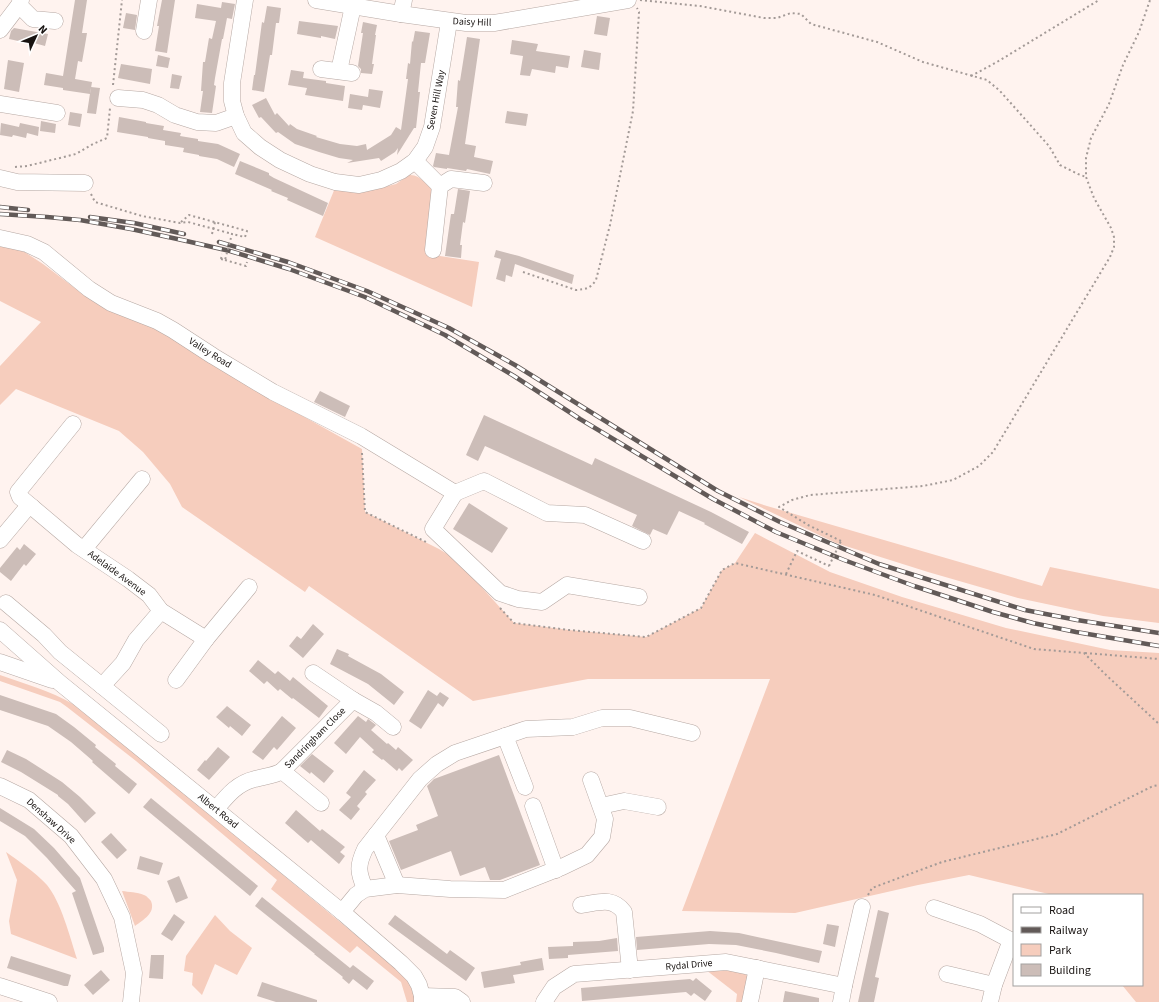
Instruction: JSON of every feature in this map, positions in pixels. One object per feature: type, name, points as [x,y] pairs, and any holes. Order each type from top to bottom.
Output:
[{"type":"street","points":[[144,31],[149,0]]},
{"type":"street","name":"Seven Hill Way","points":[[245,0],[232,83],[232,101],[236,116],[244,133],[260,147],[280,160],[310,174],[335,182],[359,185],[381,180],[401,171],[415,161],[425,147],[432,127],[450,22]]},
{"type":"street","name":"Daisy Hill","points":[[316,0],[353,6],[402,7],[450,22],[466,24],[494,23],[632,3]]},
{"type":"street","points":[[0,30],[20,3],[33,18],[55,21]]},
{"type":"street","points":[[321,69],[345,72],[353,6]]},
{"type":"street","points":[[114,97],[143,100],[158,105],[176,115],[198,122],[216,123],[236,116]]},
{"type":"street","points":[[6,105],[57,113]]},
{"type":"street","points":[[415,161],[440,186]]},
{"type":"street","points":[[0,178],[17,182],[85,183]]},
{"type":"street","points":[[440,186],[451,179],[484,183]]},
{"type":"street","points":[[433,250],[440,186]]},
{"type":"street","name":"Valley Road","points":[[0,238],[27,244],[44,252],[88,289],[111,303],[157,321],[273,392],[361,436],[455,493]]},
{"type":"street","name":"Adelaide Avenue","points":[[73,424],[18,492],[20,497],[77,545],[149,595],[161,610],[206,639]]},
{"type":"street","points":[[84,549],[142,478]]},
{"type":"street","points":[[639,597],[567,585],[542,602],[518,600],[500,593],[433,528],[455,493],[484,481],[547,513],[585,515],[643,541]]},
{"type":"street","points":[[0,540],[26,509],[32,507]]},
{"type":"street","points":[[176,680],[206,639],[249,587]]},
{"type":"street","points":[[6,603],[44,635],[60,652],[160,734]]},
{"type":"street","points":[[102,686],[123,663],[136,640],[161,610]]},
{"type":"street","name":"Albert Road","points":[[0,630],[60,683],[342,912],[401,963],[414,976],[419,985],[422,999]]},
{"type":"street","points":[[0,662],[60,683]]},
{"type":"street","points":[[313,673],[353,700]]},
{"type":"street","name":"Sandringham Close","points":[[216,809],[233,790],[242,783],[268,777],[282,771],[353,700],[376,713],[393,727]]},
{"type":"street","points":[[365,889],[359,873],[360,859],[365,849],[420,779],[437,764],[455,754],[526,729],[573,727],[602,718],[630,718],[692,734]]},
{"type":"street","points":[[506,736],[525,787]]},
{"type":"street","points":[[282,771],[320,803]]},
{"type":"street","points":[[342,912],[356,894],[365,889],[397,885],[450,889],[504,890],[556,870],[587,854],[602,837],[605,819],[591,780]]},
{"type":"street","name":"Denshaw Drive","points":[[0,786],[29,800],[71,836],[104,880],[122,917],[134,973],[131,1002]]},
{"type":"street","points":[[601,806],[624,802],[658,807]]},
{"type":"street","points":[[533,806],[556,870]]},
{"type":"street","points":[[376,836],[397,885]]},
{"type":"street","points":[[581,905],[611,902],[619,905],[624,912],[630,970]]},
{"type":"street","points":[[842,1002],[844,986],[862,907]]},
{"type":"street","points":[[934,908],[980,924],[1012,941],[994,985],[990,1002]]},
{"type":"street","name":"Rydal Drive","points":[[544,1002],[554,987],[574,974],[726,962],[844,986]]},
{"type":"street","points":[[750,1002],[757,968]]},
{"type":"street","points":[[947,974],[994,985]]},
{"type":"street","points":[[0,986],[49,1002]]},
{"type":"street","points":[[422,999],[455,997],[462,1002]]},
{"type":"path","points":[[14,167],[27,166],[76,154],[107,138],[114,97],[122,0]]},
{"type":"path","points":[[640,0],[700,6],[764,18],[777,18],[792,13],[801,14],[811,24],[877,42],[923,62],[987,80],[1000,91],[1049,146],[1060,164],[1078,174],[1086,176]]},
{"type":"path","points":[[972,76],[1099,0]]},
{"type":"path","points":[[786,574],[796,551],[829,566],[841,541],[808,525],[779,507],[792,500],[810,495],[923,486],[953,480],[980,466],[993,452],[1110,257],[1114,247],[1114,237],[1111,228],[1094,198],[1086,176],[1086,158],[1091,138],[1108,104],[1123,65],[1139,32],[1150,0]]},
{"type":"path","points":[[522,272],[576,290],[585,289],[592,286],[596,280],[610,224],[633,111],[639,12],[632,3]]},
{"type":"path","points":[[85,183],[95,202],[142,216],[180,223],[188,222],[245,237],[247,231],[189,215],[180,223]]},
{"type":"path","points":[[212,234],[215,222]]},
{"type":"path","points":[[225,260],[232,234]]},
{"type":"path","points":[[222,254],[221,258],[225,260],[246,266],[248,262]]},
{"type":"path","points":[[361,436],[365,512],[426,542]]},
{"type":"path","points":[[499,606],[514,623],[646,638],[701,608],[722,570],[735,562],[875,595],[1034,649],[1159,659]]},
{"type":"path","points":[[1084,653],[1159,724]]},
{"type":"path","points":[[862,907],[872,888],[942,862],[1057,834],[1153,786],[1159,785]]},
{"type":"green space","points":[[409,175],[417,176],[435,192],[427,254],[479,262],[472,307],[315,237],[335,188],[384,187],[396,184]]},
{"type":"green space","points":[[0,246],[20,249],[107,310],[130,317],[164,333],[236,379],[362,449],[365,512],[439,549],[457,560],[514,623],[646,637],[701,608],[722,570],[735,563],[755,533],[830,572],[902,597],[1006,628],[1110,650],[1159,653],[1159,1002],[1136,1002],[1123,986],[1143,986],[1143,894],[1049,894],[969,875],[795,913],[682,911],[770,679],[588,679],[473,701],[309,586],[305,592],[182,507],[170,484],[143,452],[119,431],[16,389],[0,405],[0,366],[41,322],[0,301]]},
{"type":"green space","points":[[739,497],[1042,586],[1050,567],[1159,589],[1159,623],[1103,616],[1018,598],[928,572],[836,543]]},
{"type":"green space","points":[[0,675],[47,691],[73,704],[140,757],[402,973],[411,987],[415,1002],[407,1002],[401,982],[357,946],[350,953],[271,889],[277,880],[136,761],[60,702],[0,681]]},
{"type":"green space","points":[[6,852],[38,876],[52,892],[65,920],[77,959],[11,934],[9,921],[17,880]]},
{"type":"green space","points":[[122,891],[141,894],[146,896],[151,901],[152,909],[150,913],[145,919],[135,926]]},
{"type":"green space","points":[[215,915],[230,931],[252,948],[237,975],[215,964],[202,995],[192,985],[193,973],[184,971],[186,956]]},
{"type":"green space","points":[[706,970],[735,971],[746,974],[749,977],[745,1002],[736,1002],[737,994]]},
{"type":"building","points":[[75,0],[87,0],[82,33],[87,33],[82,62],[78,61],[75,79],[92,82],[90,94],[63,90],[63,88],[44,85],[46,73],[63,76]]},
{"type":"building","points":[[162,0],[175,0],[167,53],[155,51],[159,26],[157,26]]},
{"type":"building","points":[[222,2],[235,4],[232,19],[227,18],[222,39],[214,85],[216,86],[212,113],[200,112],[203,91],[201,91],[203,62],[205,62],[209,38],[212,39],[216,21],[195,18],[197,4],[221,8]]},
{"type":"building","points":[[267,6],[281,8],[279,23],[276,23],[272,55],[270,55],[264,92],[252,90],[262,22],[264,23]]},
{"type":"building","points":[[126,13],[137,15],[135,30],[123,28]]},
{"type":"building","points":[[597,16],[610,18],[607,36],[594,34]]},
{"type":"building","points":[[299,21],[338,26],[335,39],[297,34]]},
{"type":"building","points":[[363,22],[377,25],[372,74],[361,73],[361,69],[358,66],[363,33],[361,33]]},
{"type":"building","points":[[14,28],[48,34],[45,46],[23,40],[23,42],[9,39],[11,31]]},
{"type":"building","points":[[415,31],[430,33],[425,63],[421,63],[418,92],[420,92],[416,128],[414,128],[397,155],[398,148],[395,152],[381,161],[379,158],[347,163],[353,160],[339,158],[295,144],[278,132],[276,133],[261,117],[259,118],[252,105],[266,98],[275,115],[277,113],[289,126],[290,124],[297,129],[317,136],[316,137],[340,144],[357,146],[366,144],[367,150],[391,135],[396,127],[401,130],[408,79],[406,79],[408,63],[410,64],[412,41],[413,42]]},
{"type":"building","points":[[467,37],[480,39],[465,144],[476,146],[474,157],[493,161],[490,174],[467,169],[466,171],[433,166],[436,153],[449,155],[458,107],[456,107],[458,80],[460,81]]},
{"type":"building","points":[[512,40],[538,44],[536,51],[570,56],[568,68],[556,66],[555,73],[532,69],[530,76],[520,75],[523,56],[510,54]]},
{"type":"building","points":[[584,50],[601,53],[599,70],[581,67]]},
{"type":"building","points":[[158,55],[170,58],[168,68],[156,66]]},
{"type":"building","points":[[8,60],[24,63],[19,92],[4,89]]},
{"type":"building","points":[[121,64],[152,69],[150,84],[118,78]]},
{"type":"building","points":[[291,70],[304,72],[303,78],[326,81],[326,83],[345,86],[343,101],[305,95],[307,88],[288,85]]},
{"type":"building","points":[[172,74],[182,76],[179,89],[170,88]]},
{"type":"building","points":[[91,87],[100,88],[96,114],[87,113]]},
{"type":"building","points":[[369,89],[383,91],[380,108],[363,105],[362,110],[348,108],[350,94],[368,97]]},
{"type":"building","points":[[507,111],[528,114],[526,126],[505,123]]},
{"type":"building","points":[[70,112],[82,114],[80,127],[68,125]]},
{"type":"building","points":[[119,117],[164,126],[163,130],[181,133],[180,136],[198,139],[198,141],[218,144],[240,154],[234,167],[217,159],[183,152],[184,148],[165,145],[165,141],[117,132]]},
{"type":"building","points":[[41,121],[56,124],[55,133],[40,131]]},
{"type":"building","points":[[1,123],[19,127],[20,123],[39,127],[38,136],[27,133],[26,138],[13,135],[12,137],[0,135]]},
{"type":"building","points":[[240,161],[269,173],[269,175],[274,178],[328,203],[323,216],[287,200],[288,198],[271,191],[272,190],[235,174]]},
{"type":"building","points":[[458,189],[470,191],[465,223],[463,222],[460,245],[462,245],[461,258],[445,256],[451,214],[454,214]]},
{"type":"building","points":[[496,250],[519,256],[574,275],[572,284],[515,264],[512,277],[506,275],[505,282],[496,279],[501,259],[494,257]]},
{"type":"building","points":[[320,391],[350,406],[345,417],[314,402]]},
{"type":"building","points":[[484,415],[592,465],[595,458],[711,512],[749,532],[742,544],[704,524],[705,523],[679,511],[667,535],[653,529],[650,535],[632,526],[637,515],[485,446],[478,461],[466,455]]},
{"type":"building","points":[[469,503],[508,528],[492,553],[453,529]]},
{"type":"building","points":[[24,544],[36,554],[26,566],[24,564],[11,581],[0,572],[0,568],[17,547],[20,550]]},
{"type":"building","points":[[313,624],[324,634],[303,658],[289,646],[297,636],[301,639]]},
{"type":"building","points":[[337,649],[349,654],[348,656],[381,674],[404,692],[394,705],[368,684],[330,664]]},
{"type":"building","points":[[258,660],[275,674],[278,671],[290,681],[293,677],[328,706],[319,718],[280,689],[278,691],[267,681],[264,684],[249,671]]},
{"type":"building","points":[[428,690],[437,696],[440,692],[449,698],[443,707],[438,703],[421,729],[409,721]]},
{"type":"building","points":[[0,695],[56,714],[96,745],[95,747],[137,784],[129,794],[71,742],[48,726],[0,710]]},
{"type":"building","points":[[227,706],[251,725],[242,736],[230,726],[229,728],[216,717]]},
{"type":"building","points":[[282,716],[296,728],[277,750],[274,747],[263,760],[252,752]]},
{"type":"building","points":[[358,716],[366,722],[368,719],[376,725],[371,730],[387,744],[388,743],[396,750],[398,747],[413,760],[402,771],[399,768],[397,771],[372,752],[374,750],[360,737],[346,754],[334,743]]},
{"type":"building","points":[[218,747],[230,757],[209,780],[197,770]]},
{"type":"building","points":[[7,750],[26,759],[62,782],[96,813],[85,823],[58,795],[21,772],[1,762]]},
{"type":"building","points":[[312,754],[334,771],[324,783],[311,772],[310,774],[300,766]]},
{"type":"building","points":[[499,755],[540,865],[500,880],[490,880],[485,867],[460,876],[451,851],[401,870],[389,841],[418,830],[416,825],[438,816],[427,786],[434,779]]},
{"type":"building","points":[[364,770],[376,780],[365,792],[367,794],[357,806],[360,809],[351,820],[339,810],[351,797],[346,793]]},
{"type":"building","points":[[151,798],[258,886],[250,896],[143,807]]},
{"type":"building","points":[[0,808],[34,829],[54,848],[80,878],[104,948],[104,952],[93,955],[72,893],[76,891],[25,836],[0,821]]},
{"type":"building","points":[[296,810],[320,831],[322,829],[345,847],[340,852],[345,856],[339,864],[311,840],[308,843],[285,823]]},
{"type":"building","points":[[111,833],[127,850],[117,859],[101,842]]},
{"type":"building","points":[[140,856],[163,863],[159,875],[137,869]]},
{"type":"building","points":[[179,876],[188,898],[176,903],[167,881]]},
{"type":"building","points":[[262,897],[350,968],[353,965],[374,981],[367,990],[353,979],[349,984],[342,978],[343,977],[255,906]]},
{"type":"building","points":[[878,910],[889,913],[875,977],[879,978],[874,1002],[858,1002]]},
{"type":"building","points":[[174,914],[185,922],[172,941],[161,934]]},
{"type":"building","points":[[395,915],[447,954],[450,950],[475,968],[466,981],[388,924]]},
{"type":"building","points":[[827,924],[839,926],[835,947],[823,944]]},
{"type":"building","points":[[710,931],[739,933],[822,951],[819,963],[736,945],[709,944],[637,950],[636,937]]},
{"type":"building","points":[[617,938],[618,951],[568,955],[568,958],[549,959],[548,947],[573,946],[573,942],[599,941]]},
{"type":"building","points":[[151,955],[164,955],[163,979],[149,978]]},
{"type":"building","points":[[11,956],[71,975],[68,986],[7,968]]},
{"type":"building","points":[[542,958],[544,970],[513,975],[515,983],[484,988],[481,972],[521,965],[520,962]]},
{"type":"building","points":[[101,970],[110,980],[93,995],[84,985]]},
{"type":"building","points":[[696,978],[712,991],[705,1001],[694,993],[691,996],[686,992],[582,1001],[581,988],[690,979],[693,981]]},
{"type":"building","points":[[262,982],[317,1000],[317,1002],[276,1002],[257,996]]},
{"type":"building","points":[[785,991],[819,998],[819,1002],[783,1002]]},
{"type":"railway","points":[[0,207],[28,210]]},
{"type":"railway","points":[[0,214],[80,220],[182,240],[230,251],[289,269],[365,297],[445,335],[713,499],[776,532],[844,560],[914,586],[993,612],[1033,623],[1076,632],[1159,646]]},
{"type":"railway","points":[[90,217],[134,223],[184,234]]},
{"type":"railway","points":[[219,242],[288,262],[367,291],[449,328],[515,365],[718,491],[780,522],[879,564],[1025,610],[1159,633]]}]
